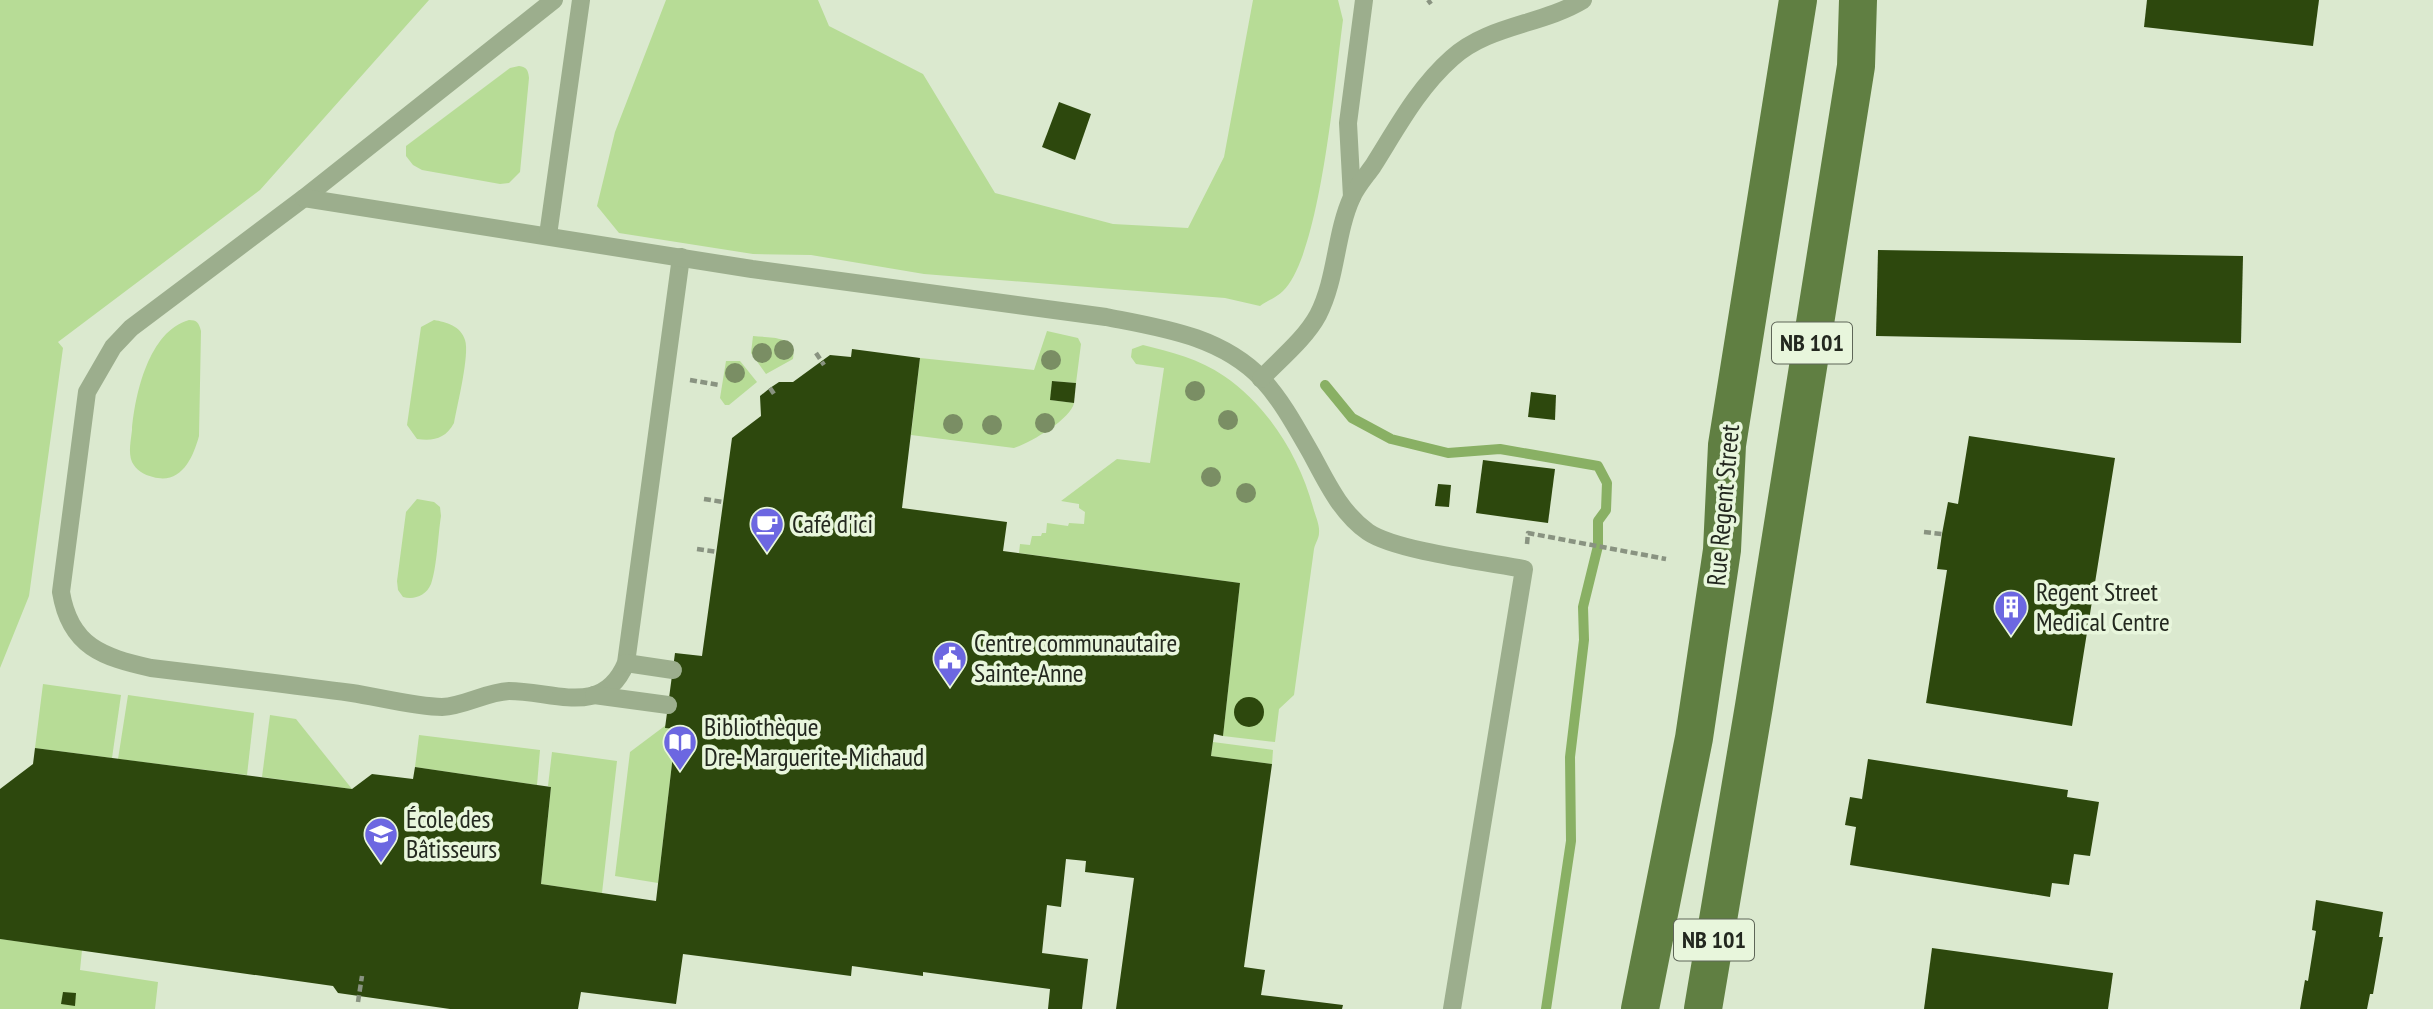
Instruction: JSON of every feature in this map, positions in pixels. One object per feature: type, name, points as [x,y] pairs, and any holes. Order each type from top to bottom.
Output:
[{"type":"main road","name":"Rue Regent Street","points":[[1640,1009],[1694,738],[1722,550],[1727,445],[1798,0]]},
{"type":"main road","name":"NB 101","points":[[1703,1009],[1856,66],[1858,0]]},
{"type":"main road","points":[[1694,738],[1693,806],[1699,838],[1707,854],[1725,871]]},
{"type":"lane","points":[[554,0],[304,198],[131,328],[113,347],[87,392],[61,592],[64,610],[71,626],[95,651],[151,668],[441,707],[508,691],[572,698],[594,695],[668,705]]},
{"type":"lane","points":[[548,235],[581,0]]},
{"type":"lane","points":[[1261,379],[1307,331],[1318,316],[1327,294],[1352,197],[1348,123],[1364,0]]},
{"type":"lane","points":[[1352,197],[1417,97],[1451,58],[1500,31],[1558,13],[1583,0]]},
{"type":"lane","points":[[304,198],[752,269],[1106,317],[1164,328],[1200,339],[1233,355],[1261,379],[1285,408],[1339,502],[1353,521],[1371,534],[1436,552],[1524,569],[1452,1009]]},
{"type":"lane","points":[[594,695],[613,685],[626,663],[681,257]]},
{"type":"lane","points":[[626,663],[673,670]]},
{"type":"path","points":[[816,353],[824,365]]},
{"type":"path","points":[[770,388],[774,394]]},
{"type":"path","points":[[704,499],[723,502]]},
{"type":"path","points":[[1924,532],[1942,534]]},
{"type":"path","points":[[1524,569],[1528,533],[1666,559]]},
{"type":"path","points":[[697,549],[717,552]]},
{"type":"path","points":[[358,1002],[362,976]]},
{"type":"green space","points":[[0,0],[429,0],[260,190],[58,342],[63,348],[29,596],[0,668]]},
{"type":"green space","points":[[666,0],[818,0],[829,26],[923,74],[995,193],[1113,224],[1188,228],[1224,157],[1253,0],[1338,0],[1343,20],[1331,121],[1317,204],[1296,271],[1283,291],[1260,306],[1225,298],[924,274],[811,255],[753,254],[619,233],[597,206],[615,132]]},
{"type":"green space","points":[[519,66],[527,69],[529,78],[520,172],[509,183],[500,184],[422,170],[413,165],[406,156],[406,146],[510,68]]},
{"type":"green space","points":[[189,320],[197,323],[201,331],[199,436],[184,468],[171,477],[153,477],[138,470],[131,458],[137,399],[154,350],[175,326]]},
{"type":"green space","points":[[434,320],[452,326],[463,335],[466,347],[465,368],[451,428],[438,438],[417,439],[407,425],[421,327]]},
{"type":"green space","points":[[1047,331],[1078,338],[1081,344],[1076,383],[1052,381],[1051,400],[1074,403],[1058,423],[1014,448],[911,435],[920,358],[1034,370]]},
{"type":"green space","points":[[753,336],[787,342],[793,351],[793,359],[766,374],[751,353]]},
{"type":"green space","points":[[1143,345],[1195,361],[1215,370],[1240,388],[1280,434],[1307,488],[1319,535],[1314,549],[1294,695],[1279,709],[1275,742],[1223,736],[1240,583],[1019,553],[1020,544],[1030,545],[1032,536],[1046,533],[1047,523],[1068,526],[1069,523],[1084,524],[1085,512],[1079,508],[1079,504],[1061,501],[1117,459],[1150,463],[1164,368],[1136,364],[1131,357],[1132,349]]},
{"type":"green space","points":[[726,361],[740,361],[757,382],[729,405],[725,405],[720,398]]},
{"type":"green space","points":[[417,499],[434,502],[440,507],[441,516],[431,584],[423,594],[407,598],[398,590],[397,581],[406,512]]},
{"type":"green space","points":[[43,684],[121,695],[112,758],[35,748]]},
{"type":"green space","points":[[128,695],[254,713],[247,775],[118,759]]},
{"type":"green space","points":[[270,715],[296,719],[352,789],[262,777]]},
{"type":"green space","points":[[666,725],[666,728],[676,729],[658,883],[615,876],[630,752]]},
{"type":"green space","points":[[419,735],[540,750],[537,785],[415,767]]},
{"type":"green space","points":[[1213,742],[1273,750],[1272,764],[1211,756]]},
{"type":"green space","points":[[552,752],[617,761],[602,893],[541,884]]},
{"type":"green space","points":[[0,939],[82,950],[80,970],[158,982],[155,1009],[0,1009]]},
{"type":"building","points":[[2147,0],[2319,0],[2313,46],[2144,27]]},
{"type":"building","points":[[1059,102],[1091,114],[1075,160],[1042,147]]},
{"type":"building","points":[[1878,250],[2243,256],[2241,343],[1876,336]]},
{"type":"building","name":"Centre communautaire Sainte-Anne","points":[[852,349],[920,358],[902,508],[1007,522],[1003,551],[1240,583],[1223,736],[1214,734],[1211,756],[1272,764],[1244,967],[1265,970],[1261,995],[1343,1005],[1342,1009],[1116,1009],[1134,878],[1085,872],[1086,861],[1066,859],[1061,907],[1047,905],[1042,953],[1088,959],[1082,1009],[1048,1009],[1050,989],[923,972],[923,976],[852,966],[851,976],[683,954],[676,1004],[581,992],[578,1009],[450,1009],[338,993],[333,986],[0,939],[0,789],[33,764],[35,748],[352,789],[372,774],[413,779],[415,767],[551,787],[541,884],[656,901],[676,729],[665,728],[675,653],[702,656],[732,438],[761,416],[760,396],[770,388],[779,382],[793,382],[830,355],[851,357]]},
{"type":"building","points":[[1052,381],[1076,383],[1074,403],[1050,400]]},
{"type":"building","points":[[1531,392],[1556,395],[1555,420],[1528,417]]},
{"type":"building","name":"Regent Street Medical Centre","points":[[1969,436],[2115,458],[2072,726],[1926,703],[1947,570],[1937,569],[1942,534],[1948,502],[1958,504]]},
{"type":"building","points":[[1483,460],[1555,469],[1548,523],[1476,513]]},
{"type":"building","points":[[1438,484],[1451,485],[1449,507],[1435,506]]},
{"type":"building","points":[[1249,697],[1260,701],[1264,712],[1260,723],[1249,727],[1238,723],[1234,712],[1238,701]]},
{"type":"building","points":[[1868,759],[2068,790],[2067,797],[2099,802],[2090,856],[2074,854],[2069,885],[2052,883],[2050,897],[1850,865],[1856,827],[1845,825],[1850,797],[1862,799]]},
{"type":"building","points":[[2316,900],[2383,912],[2379,937],[2383,937],[2373,994],[2370,994],[2367,1009],[2300,1009],[2305,980],[2308,981],[2316,931],[2312,930]]},
{"type":"building","points":[[1932,948],[2113,973],[2108,1009],[1924,1009]]},
{"type":"building","points":[[63,992],[76,993],[75,1006],[61,1004]]},
{"type":"waterway","points":[[1325,385],[1352,418],[1391,439],[1448,453],[1500,449],[1598,466],[1607,483],[1606,510],[1598,521],[1598,546],[1583,607],[1584,640],[1570,757],[1571,841],[1546,1009]]},
{"type":"place","name":"Café d'ici","points":[[767,554]]},
{"type":"place","name":"Regent Street Medical Centre","points":[[2011,637]]},
{"type":"place","name":"Centre communautaire Sainte-Anne","points":[[950,688]]},
{"type":"place","name":"Bibliothèque Dre-Marguerite-Michaud","points":[[680,772]]},
{"type":"place","name":"École des Bâtisseurs","points":[[381,864]]}]
